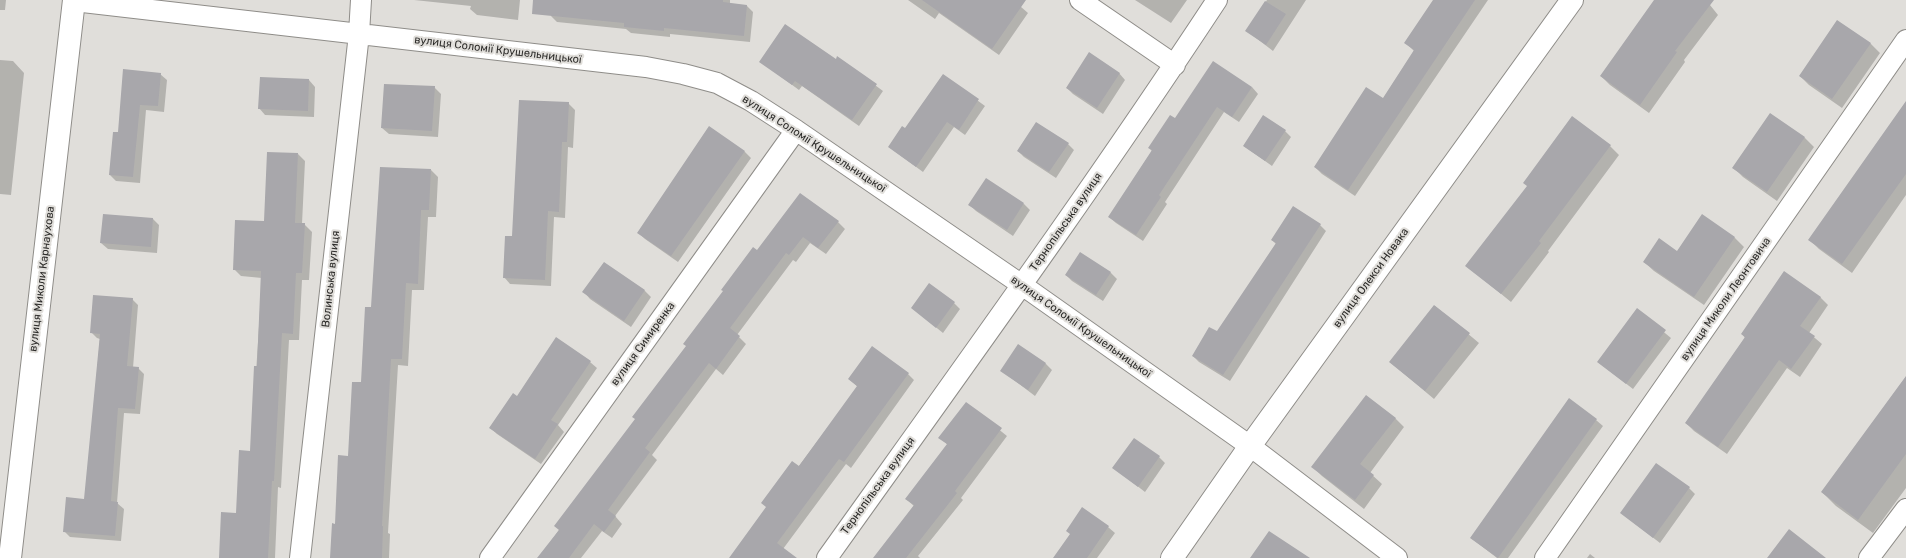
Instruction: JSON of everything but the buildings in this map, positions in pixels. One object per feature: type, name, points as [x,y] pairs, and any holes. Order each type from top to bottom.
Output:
[{"type":"main road","name":"вулиця Миколи Карнаухова","points":[[10,558],[74,0]]},
{"type":"main road","name":"вулиця Олекси Новака","points":[[1172,558],[1250,446],[1572,0]]},
{"type":"street","name":"вулиця Соломії Крушельницької","points":[[74,0],[646,67],[683,74],[717,83],[751,101],[796,130],[1022,285],[1250,446],[1397,558]]},
{"type":"street","name":"Волинська вулиця","points":[[300,558],[359,34],[361,0]]},
{"type":"street","points":[[1080,0],[1175,64]]},
{"type":"street","name":"Тернопільська вулиця","points":[[827,558],[1022,285],[1175,64],[1217,0]]},
{"type":"street","name":"вулиця Миколи Леонтовича","points":[[1545,558],[1906,40]]},
{"type":"street","name":"вулиця Симиренка","points":[[490,558],[796,130]]},
{"type":"street","points":[[1869,558],[1906,508]]}]
